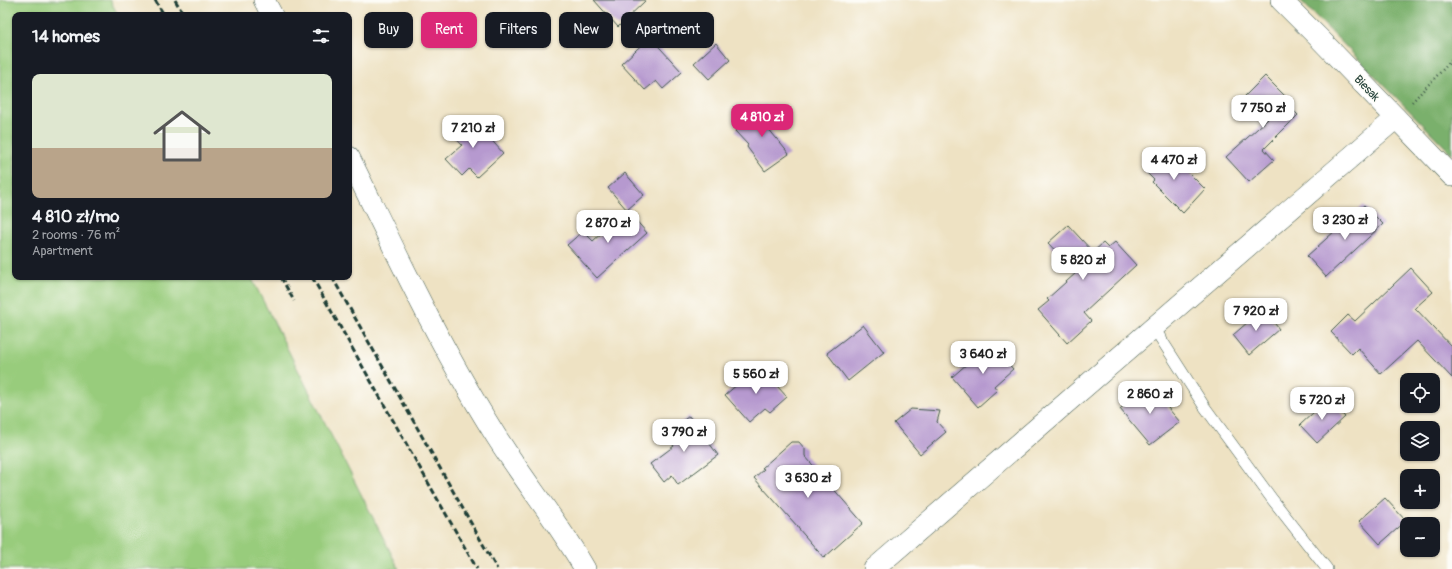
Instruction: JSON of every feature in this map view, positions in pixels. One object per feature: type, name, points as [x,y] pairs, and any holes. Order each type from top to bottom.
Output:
[{"type":"street","points":[[264,0],[270,12]]},
{"type":"street","name":"Biesak","points":[[1281,0],[1452,176]]},
{"type":"street","points":[[874,569],[1396,118]]},
{"type":"street","points":[[352,163],[428,317],[491,428],[568,539],[585,569]]},
{"type":"lane","points":[[1154,328],[1204,406],[1272,499],[1326,569]]},
{"type":"path","points":[[1396,118],[1452,60]]},
{"type":"green space","points":[[0,0],[110,0],[116,12],[12,12],[12,280],[253,280],[399,569],[0,569]]},
{"type":"green space","points":[[1300,0],[1452,0],[1452,154]]},
{"type":"building","points":[[594,0],[646,0],[634,12],[621,12],[621,24],[618,27],[613,21],[613,12],[605,12]]},
{"type":"building","points":[[716,43],[730,60],[709,79],[694,63],[710,48],[714,48]]},
{"type":"building","points":[[638,48],[660,48],[682,72],[663,89],[656,81],[645,90],[621,64]]},
{"type":"building","points":[[1265,76],[1293,104],[1290,107],[1298,115],[1264,149],[1274,160],[1249,182],[1226,157],[1268,119],[1245,96]]},
{"type":"building","points":[[765,105],[778,120],[768,128],[789,154],[765,171],[747,147],[748,145],[735,131]]},
{"type":"building","points":[[470,116],[503,153],[477,177],[469,169],[462,176],[446,159],[462,145],[451,133]]},
{"type":"building","points":[[1165,149],[1205,189],[1183,213],[1152,182],[1154,180],[1144,170]]},
{"type":"building","points":[[625,173],[644,195],[627,210],[608,188]]},
{"type":"building","points":[[1364,205],[1383,224],[1326,277],[1307,256]]},
{"type":"building","points":[[627,210],[647,233],[597,278],[567,245],[583,231],[593,241]]},
{"type":"building","points":[[1068,225],[1093,252],[1103,243],[1108,248],[1115,242],[1136,265],[1084,313],[1091,321],[1067,343],[1038,310],[1049,301],[1047,299],[1076,273],[1048,243]]},
{"type":"building","points":[[1411,268],[1433,292],[1415,308],[1452,347],[1452,378],[1417,341],[1381,374],[1358,348],[1352,354],[1331,332],[1348,315],[1355,321]]},
{"type":"building","points":[[1263,309],[1279,329],[1249,355],[1233,335]]},
{"type":"building","points":[[863,325],[884,352],[848,381],[827,353]]},
{"type":"building","points":[[991,343],[1013,369],[994,386],[997,390],[978,407],[952,377]]},
{"type":"building","points":[[759,366],[787,397],[770,412],[765,408],[749,422],[725,395]]},
{"type":"building","points":[[1148,384],[1160,398],[1167,399],[1168,408],[1180,422],[1150,445],[1120,409]]},
{"type":"building","points":[[1328,399],[1345,417],[1317,443],[1300,425]]},
{"type":"building","points":[[911,409],[940,411],[937,422],[946,432],[920,454],[894,423]]},
{"type":"building","points":[[689,416],[718,455],[678,485],[672,475],[664,482],[650,464],[674,446],[665,435]]},
{"type":"building","points":[[791,442],[799,442],[805,449],[805,456],[863,523],[824,558],[754,478],[764,469],[762,468]]},
{"type":"building","points":[[1385,498],[1402,517],[1400,517],[1400,526],[1380,544],[1359,521]]},
{"type":"railway","points":[[155,0],[162,12]]},
{"type":"railway","points":[[175,0],[182,12]]},
{"type":"railway","points":[[283,280],[294,301]]},
{"type":"railway","points":[[314,280],[477,569]]},
{"type":"railway","points":[[334,280],[497,569]]}]
